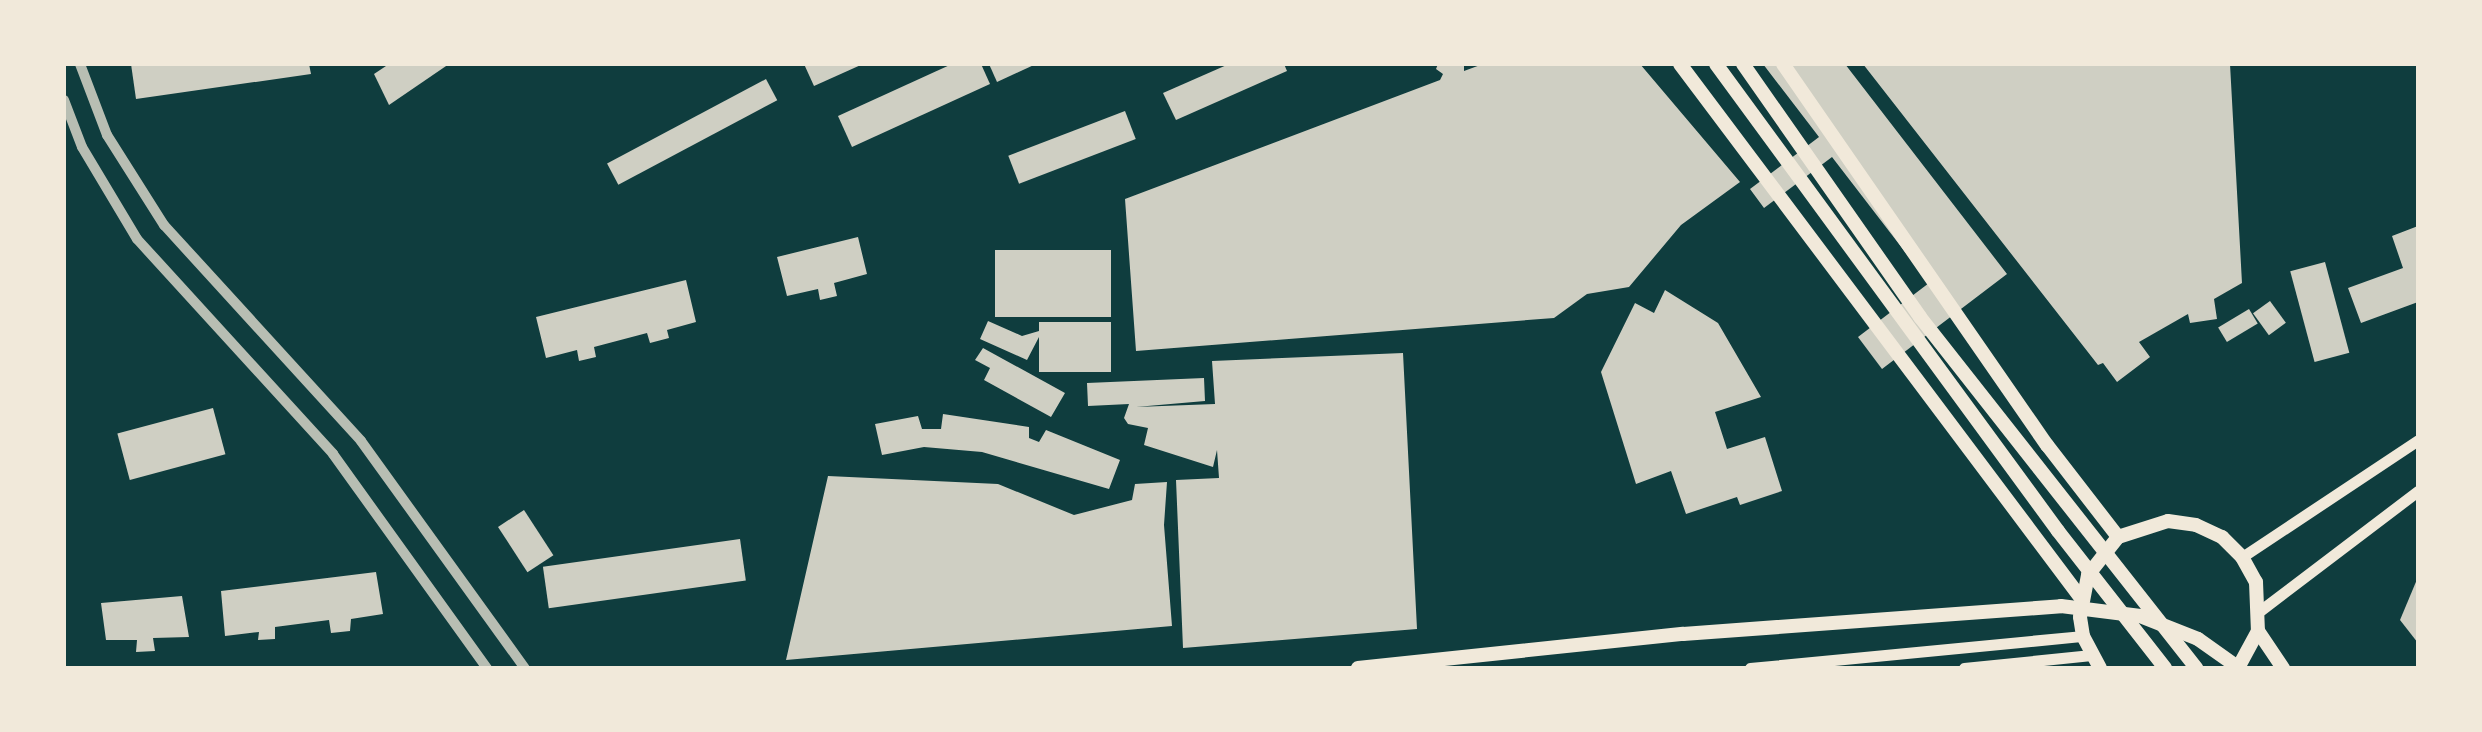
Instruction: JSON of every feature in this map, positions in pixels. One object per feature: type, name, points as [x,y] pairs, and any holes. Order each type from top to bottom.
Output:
[{"type":"highway","points":[[1680,64],[2081,598]]},
{"type":"highway","points":[[1716,64],[2058,531],[2165,668]]},
{"type":"highway","points":[[1743,64],[1920,317],[2196,668]]},
{"type":"highway","points":[[1783,64],[2047,445],[2118,537]]},
{"type":"highway","points":[[1358,668],[1683,634],[2061,606],[2140,616],[2198,639],[2239,668],[2258,631],[2261,610],[2256,582],[2242,557],[2222,537],[2196,525],[2168,521],[2118,537],[2094,564],[2081,598],[2083,636],[2100,668]]},
{"type":"highway","points":[[2258,631],[2283,668]]},
{"type":"main road","points":[[2242,557],[2418,440]]},
{"type":"main road","points":[[2261,610],[2418,491]]},
{"type":"main road","points":[[1750,668],[2083,636]]},
{"type":"main road","points":[[1964,668],[2091,655]]},
{"type":"street","points":[[80,64],[107,135],[164,225],[361,441],[525,668]]},
{"type":"street","points":[[64,100],[82,147],[137,239],[333,454],[487,668]]},
{"type":"building","points":[[131,64],[309,64],[311,74],[136,99]]},
{"type":"building","points":[[389,64],[449,64],[389,105],[374,74]]},
{"type":"building","points":[[804,64],[863,64],[814,86]]},
{"type":"building","points":[[952,64],[981,64],[990,84],[852,147],[838,116]]},
{"type":"building","points":[[989,64],[1036,64],[997,82]]},
{"type":"building","points":[[1229,64],[1284,64],[1287,71],[1176,120],[1163,93]]},
{"type":"building","points":[[1438,64],[1464,64],[1464,71],[1483,64],[1640,64],[1740,182],[1681,225],[1629,287],[1587,294],[1554,318],[1136,351],[1125,199],[1440,80],[1443,74],[1436,69]]},
{"type":"building","points":[[1763,64],[1845,64],[2007,274],[1882,369],[1858,337],[1929,283],[1832,157],[1764,208],[1750,189],[1819,137]]},
{"type":"building","points":[[1863,64],[2230,64],[2242,283],[2214,299],[2217,319],[2190,323],[2188,314],[2139,342],[2150,357],[2117,382],[2103,363],[2098,365]]},
{"type":"building","points":[[766,79],[777,100],[618,185],[607,164]]},
{"type":"building","points":[[1125,111],[1136,139],[1019,184],[1008,156]]},
{"type":"building","points":[[2418,226],[2418,302],[2361,323],[2348,288],[2403,268],[2392,236]]},
{"type":"building","points":[[858,237],[867,274],[834,283],[837,296],[820,300],[818,289],[787,296],[777,257]]},
{"type":"building","points":[[995,250],[1111,250],[1111,317],[995,317]]},
{"type":"building","points":[[2325,262],[2349,353],[2315,362],[2290,271]]},
{"type":"building","points":[[686,280],[696,322],[667,330],[669,338],[650,343],[647,333],[594,347],[596,357],[579,361],[577,350],[546,358],[536,317]]},
{"type":"building","points":[[1665,290],[1718,323],[1761,397],[1715,412],[1727,449],[1765,437],[1782,491],[1740,505],[1737,497],[1686,514],[1671,471],[1636,484],[1601,372],[1635,303],[1654,313]]},
{"type":"building","points":[[2270,301],[2286,323],[2269,335],[2253,313]]},
{"type":"building","points":[[2249,309],[2258,324],[2227,342],[2218,328]]},
{"type":"building","points":[[988,321],[1022,336],[1039,331],[1039,322],[1111,322],[1111,372],[1039,372],[1039,337],[1027,360],[980,339]]},
{"type":"building","points":[[983,348],[1065,393],[1051,417],[984,380],[990,368],[975,360]]},
{"type":"building","points":[[1403,353],[1417,629],[1183,648],[1176,480],[1219,478],[1217,450],[1213,467],[1144,445],[1148,428],[1128,424],[1124,418],[1129,404],[1088,406],[1087,383],[1204,378],[1205,401],[1136,407],[1215,404],[1212,361]]},
{"type":"building","points":[[213,408],[225,454],[130,480],[117,434]]},
{"type":"building","points":[[943,414],[1029,427],[1029,438],[1039,442],[1046,430],[1120,460],[1109,489],[982,452],[924,447],[882,455],[875,424],[918,416],[922,429],[941,429]]},
{"type":"building","points":[[828,476],[998,484],[1074,515],[1132,500],[1135,484],[1167,482],[1164,525],[1172,626],[786,660]]},
{"type":"building","points":[[524,510],[553,555],[527,572],[498,527]]},
{"type":"building","points":[[740,539],[746,581],[549,608],[543,567]]},
{"type":"building","points":[[376,572],[383,614],[351,619],[350,631],[331,633],[329,620],[275,627],[275,639],[258,640],[259,632],[225,636],[221,591]]},
{"type":"building","points":[[2418,577],[2418,643],[2400,620]]},
{"type":"building","points":[[182,596],[189,637],[153,638],[155,651],[136,652],[137,640],[106,640],[101,603]]}]
